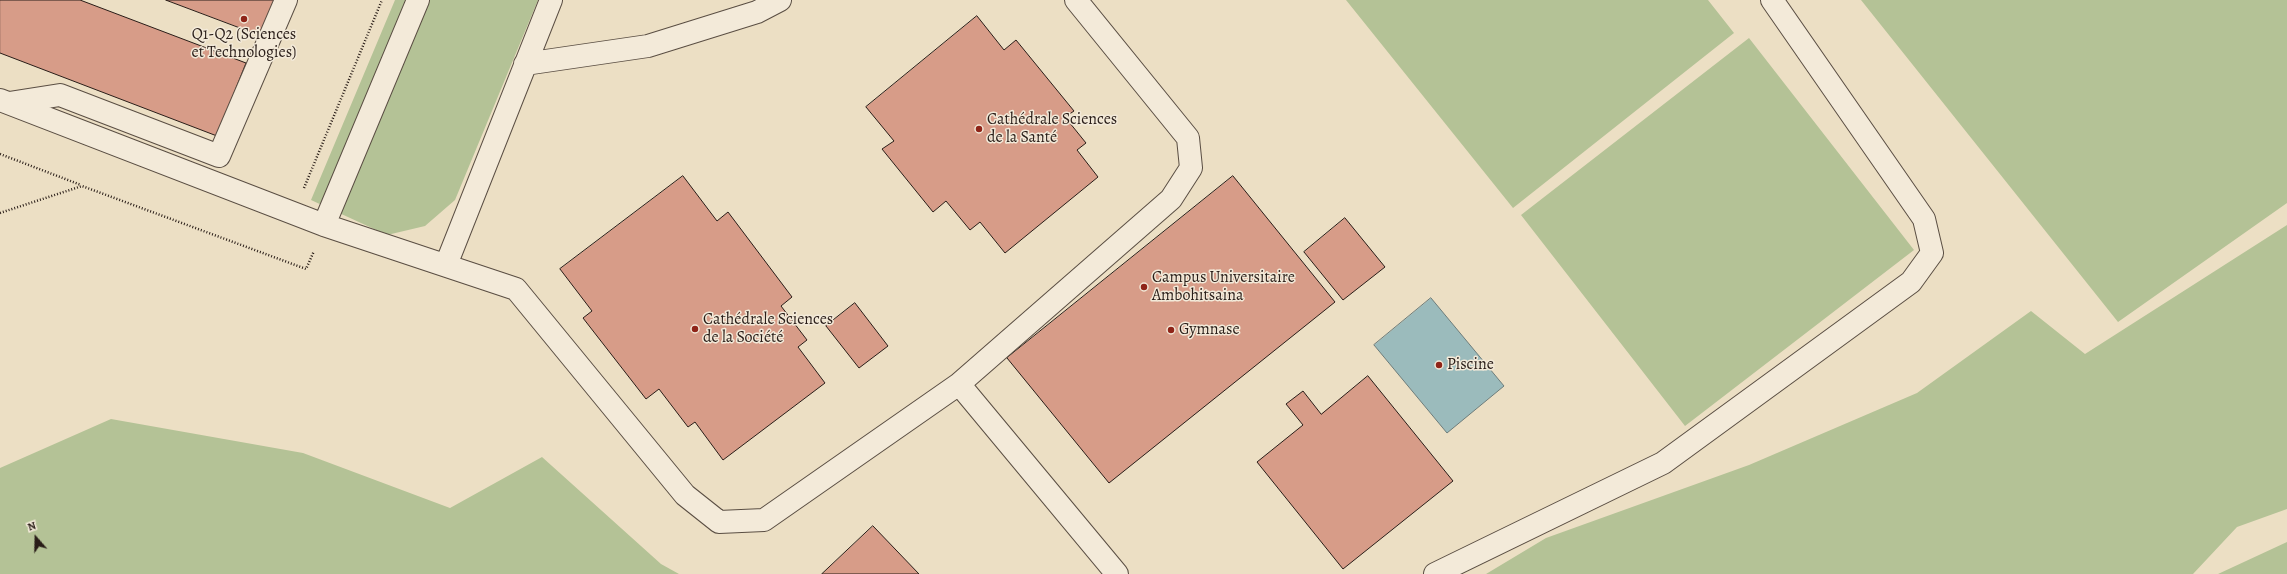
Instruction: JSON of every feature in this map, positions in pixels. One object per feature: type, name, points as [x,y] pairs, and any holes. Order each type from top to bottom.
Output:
[{"type":"lane","points":[[4,102],[60,95],[219,156],[286,0]]},
{"type":"lane","points":[[324,225],[418,0]]},
{"type":"lane","points":[[446,265],[551,0]]},
{"type":"lane","points":[[525,64],[648,46],[757,12],[780,0]]},
{"type":"lane","points":[[4,102],[324,225],[516,289],[685,495],[719,522],[764,520],[959,384],[1171,200],[1191,168],[1188,138],[1076,0]]},
{"type":"lane","points":[[1435,574],[1663,463],[1911,282],[1932,253],[1924,219],[1772,0]]},
{"type":"lane","points":[[959,384],[1117,574]]},
{"type":"path","points":[[294,213],[382,0]]},
{"type":"path","points":[[0,154],[306,269]]},
{"type":"path","points":[[0,213],[82,186]]},
{"type":"green space","points":[[395,0],[538,0],[455,200],[425,226],[387,235],[311,200]]},
{"type":"green space","points":[[1346,0],[1708,0],[1734,33],[1513,208]]},
{"type":"green space","points":[[1861,0],[2287,0],[2287,203],[2118,322]]},
{"type":"green space","points":[[1749,38],[1914,250],[1685,426],[1521,215]]},
{"type":"green space","points":[[2287,225],[2287,509],[2237,527],[2193,574],[1486,574],[1546,538],[1749,465],[1917,393],[2031,311],[2085,354]]},
{"type":"green space","points":[[111,419],[303,453],[450,508],[542,457],[661,564],[679,574],[0,574],[0,468]]},
{"type":"green space","points":[[2287,542],[2287,574],[2218,574]]},
{"type":"water","name":"Piscine","points":[[1431,298],[1504,386],[1447,433],[1374,345]]},
{"type":"building","points":[[0,0],[80,0],[246,63],[217,136],[0,53]]},
{"type":"building","name":"Q1-Q2 (Sciences et Technologies)","points":[[166,0],[280,0],[265,37]]},
{"type":"building","name":"Cathédrale Sciences de la Santé","points":[[977,16],[1004,50],[1016,40],[1074,111],[1065,117],[1086,143],[1077,150],[1098,177],[1005,253],[980,222],[970,230],[946,201],[933,212],[882,149],[894,141],[866,107]]},
{"type":"building","name":"Cathédrale Sciences de la Société","points":[[683,176],[717,221],[728,212],[792,297],[781,306],[807,340],[798,347],[825,383],[723,460],[695,422],[688,427],[659,389],[646,399],[583,318],[592,311],[560,269]]},
{"type":"building","name":"Gymnase","points":[[1233,176],[1335,302],[1109,483],[1007,358]]},
{"type":"building","points":[[1345,218],[1385,267],[1343,300],[1304,252]]},
{"type":"building","points":[[855,303],[888,346],[859,368],[826,326]]},
{"type":"building","points":[[1368,376],[1453,481],[1343,569],[1257,462],[1303,425],[1286,404],[1303,391],[1321,414]]},
{"type":"building","points":[[873,526],[919,574],[822,574]]},
{"type":"place","name":"Q1-Q2 (Sciences et Technologies)","points":[[244,19]]},
{"type":"place","name":"Cathédrale Sciences de la Santé","points":[[979,129]]},
{"type":"place","name":"Campus Universitaire Ambohitsaina","points":[[1144,287]]},
{"type":"place","name":"Cathédrale Sciences de la Société","points":[[695,329]]},
{"type":"place","name":"Gymnase","points":[[1171,330]]},
{"type":"place","name":"Piscine","points":[[1439,365]]}]
